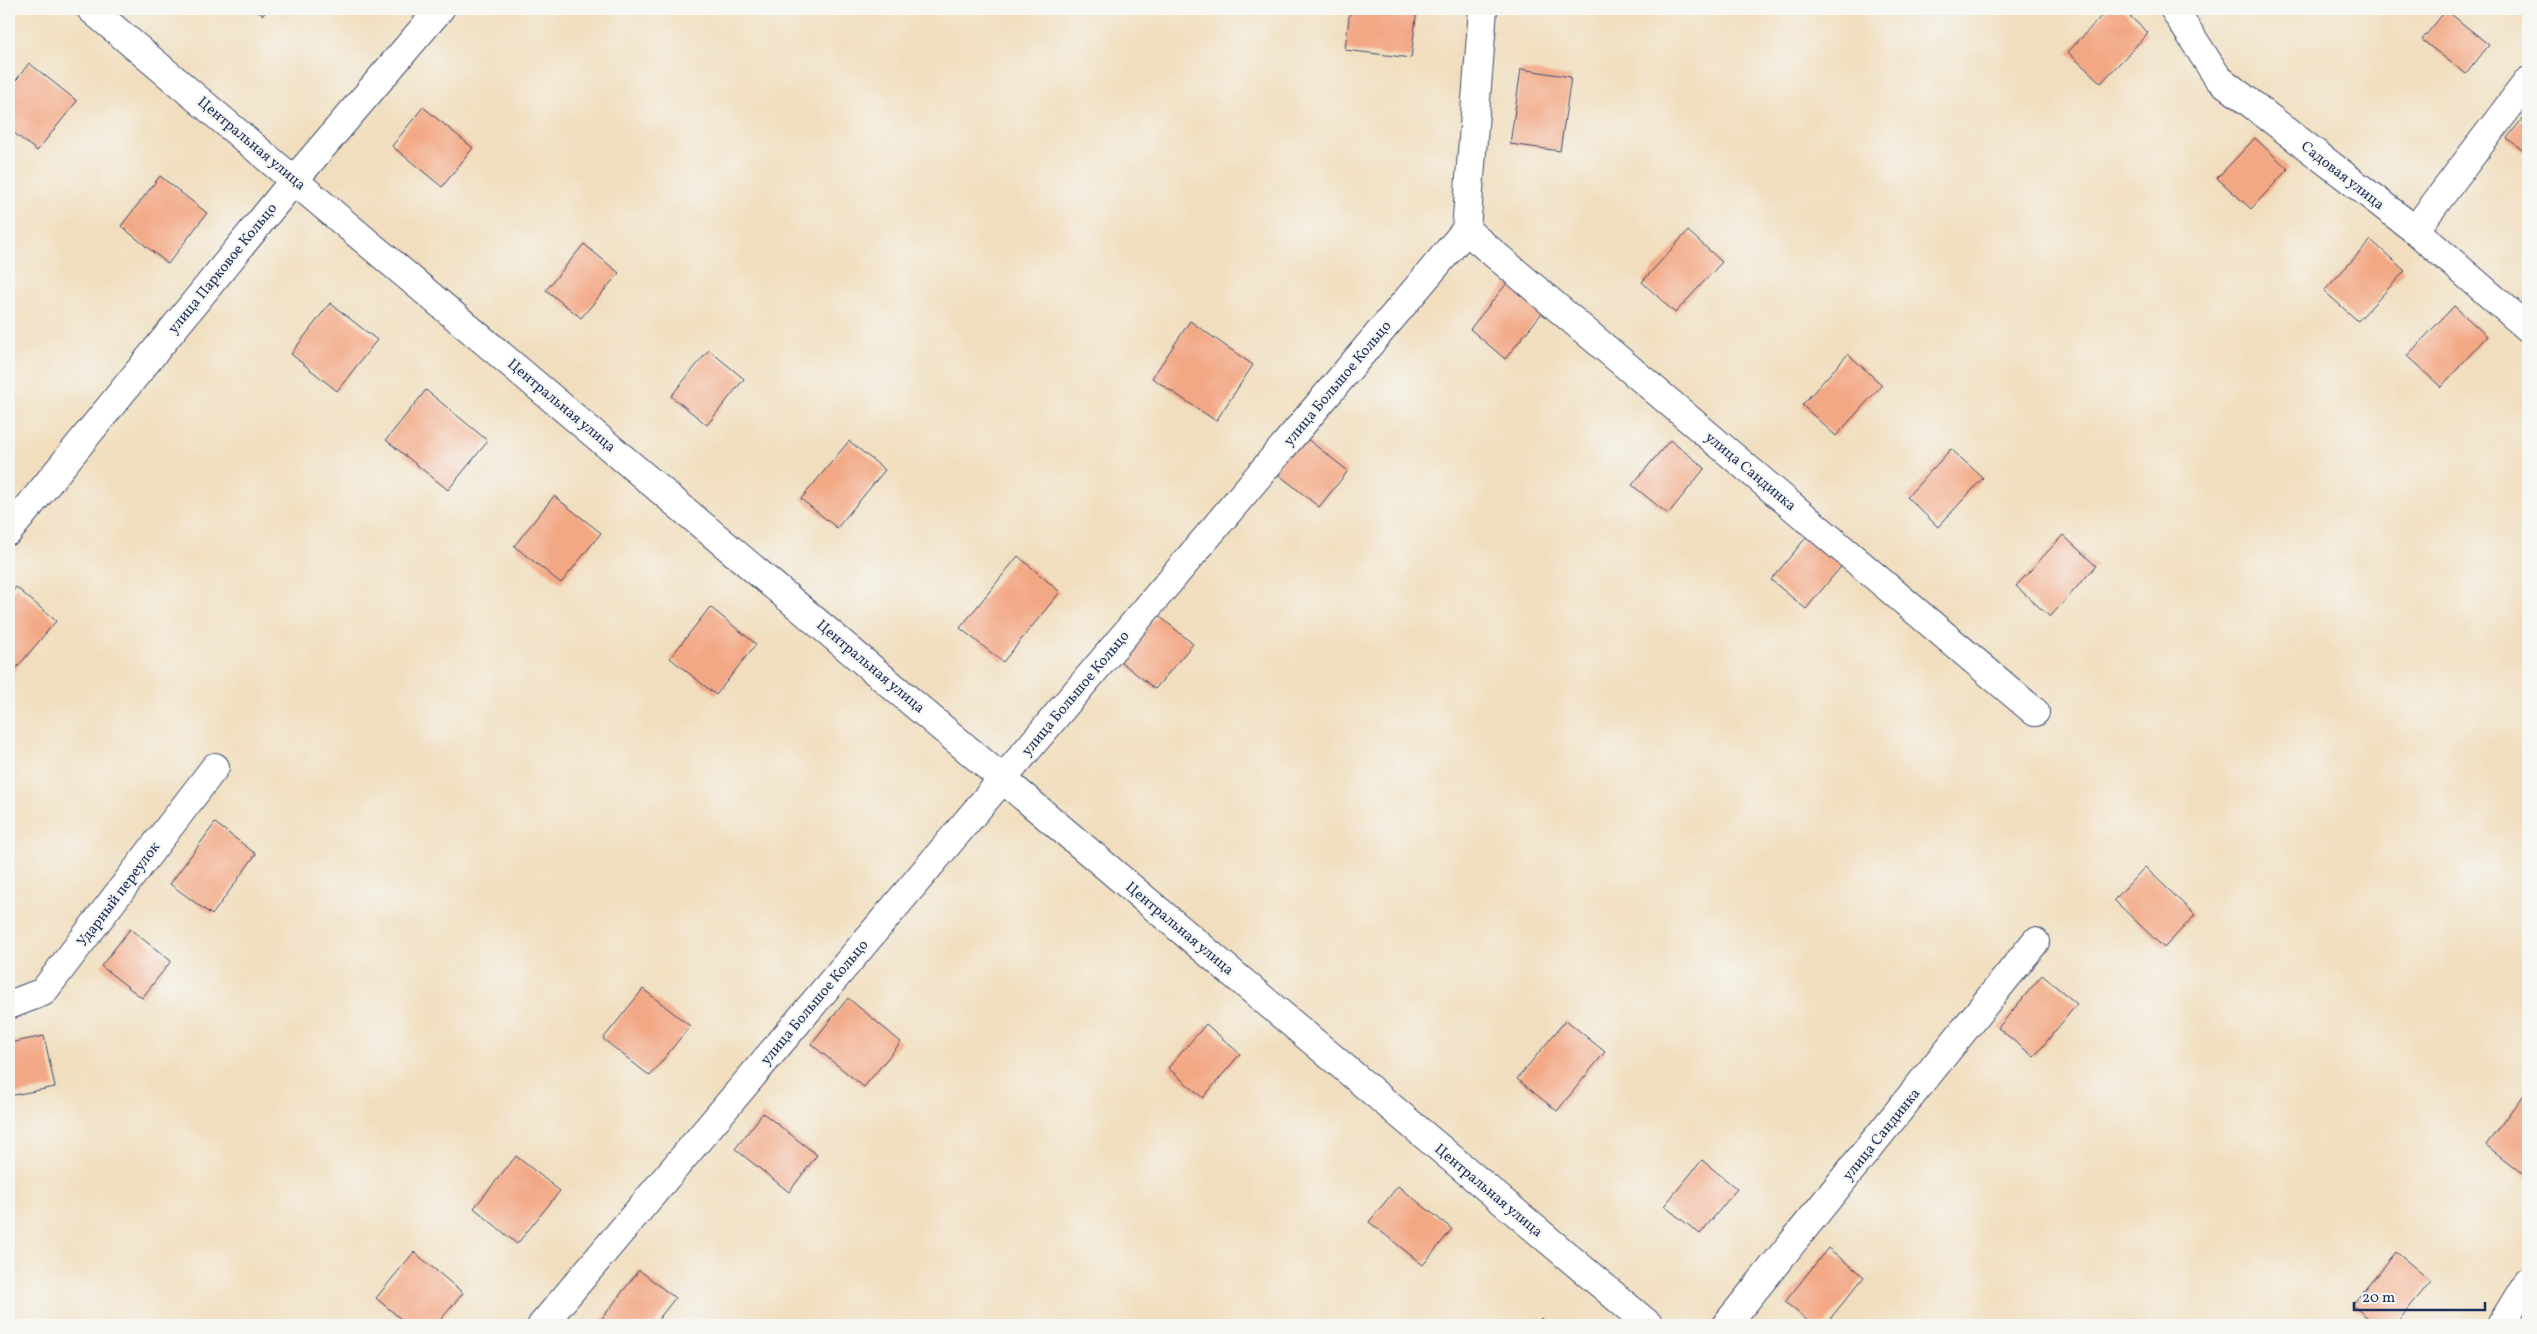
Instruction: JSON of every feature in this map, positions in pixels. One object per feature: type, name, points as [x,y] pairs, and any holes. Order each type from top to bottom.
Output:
[{"type":"street","name":"Центральная улица","points":[[92,9],[1649,1325]]},
{"type":"street","name":"улица Парковое Кольцо","points":[[9,531],[295,179],[440,9]]},
{"type":"street","points":[[1466,230],[1483,9]]},
{"type":"street","name":"Садовая улица","points":[[2174,9],[2218,78],[2414,230],[2528,328]]},
{"type":"street","points":[[2414,230],[2528,81]]},
{"type":"street","name":"улица Сандинка","points":[[1466,230],[2035,712]]},
{"type":"street","name":"улица Большое Кольцо","points":[[542,1325],[1466,230]]},
{"type":"street","name":"Ударный переулок","points":[[9,1005],[43,992],[215,767]]},
{"type":"street","name":"улица Сандинка","points":[[1726,1325],[2035,942]]},
{"type":"street","points":[[2501,1325],[2528,1281]]},
{"type":"building","points":[[254,9],[268,9],[263,15]]},
{"type":"building","points":[[1350,9],[1417,9],[1411,58],[1345,50]]},
{"type":"building","points":[[2108,9],[2122,9],[2148,33],[2101,83],[2068,52]]},
{"type":"building","points":[[2446,10],[2489,45],[2466,74],[2422,40]]},
{"type":"building","points":[[29,63],[77,101],[37,151],[9,129],[9,90]]},
{"type":"building","points":[[1521,69],[1571,77],[1560,151],[1510,144]]},
{"type":"building","points":[[423,107],[473,148],[442,187],[392,146]]},
{"type":"building","points":[[2528,112],[2528,155],[2507,138]]},
{"type":"building","points":[[2255,138],[2288,169],[2251,209],[2217,178]]},
{"type":"building","points":[[160,176],[207,213],[168,264],[121,226]]},
{"type":"building","points":[[1688,231],[1722,262],[1675,313],[1642,282]]},
{"type":"building","points":[[2371,240],[2405,271],[2358,321],[2324,291]]},
{"type":"building","points":[[584,244],[619,273],[581,318],[546,290]]},
{"type":"building","points":[[1507,283],[1542,313],[1505,359],[1470,329]]},
{"type":"building","points":[[330,303],[377,340],[337,391],[291,354]]},
{"type":"building","points":[[2454,306],[2487,336],[2441,387],[2407,356]]},
{"type":"building","points":[[1190,321],[1253,365],[1216,421],[1152,378]]},
{"type":"building","points":[[709,350],[744,379],[707,425],[671,396]]},
{"type":"building","points":[[1848,354],[1882,385],[1836,436],[1802,405]]},
{"type":"building","points":[[426,390],[488,441],[448,490],[386,440]]},
{"type":"building","points":[[1301,434],[1348,471],[1319,507],[1273,470]]},
{"type":"building","points":[[1670,440],[1705,468],[1668,514],[1632,485]]},
{"type":"building","points":[[849,441],[885,470],[837,528],[801,499]]},
{"type":"building","points":[[1951,449],[1983,478],[1938,527],[1907,497]]},
{"type":"building","points":[[554,496],[601,533],[561,583],[514,546]]},
{"type":"building","points":[[1809,534],[1844,563],[1806,609],[1771,580]]},
{"type":"building","points":[[2063,535],[2096,566],[2050,617],[2016,586]]},
{"type":"building","points":[[1018,556],[1060,592],[1003,662],[960,628]]},
{"type":"building","points":[[16,587],[56,621],[9,677],[9,596]]},
{"type":"building","points":[[710,607],[756,644],[716,695],[670,658]]},
{"type":"building","points":[[1158,615],[1193,644],[1155,689],[1120,661]]},
{"type":"building","points":[[215,823],[256,854],[212,915],[170,884]]},
{"type":"building","points":[[2145,867],[2195,915],[2164,948],[2114,900]]},
{"type":"building","points":[[130,929],[171,961],[142,998],[101,966]]},
{"type":"building","points":[[2042,975],[2077,1004],[2034,1057],[1998,1028]]},
{"type":"building","points":[[643,989],[690,1026],[650,1076],[603,1039]]},
{"type":"building","points":[[848,998],[901,1042],[864,1087],[811,1044]]},
{"type":"building","points":[[1566,1020],[1605,1052],[1557,1111],[1517,1079]]},
{"type":"building","points":[[1206,1024],[1240,1054],[1203,1098],[1168,1068]]},
{"type":"building","points":[[44,1036],[55,1087],[9,1096],[9,1043]]},
{"type":"building","points":[[2528,1088],[2528,1178],[2486,1145]]},
{"type":"building","points":[[763,1113],[817,1155],[789,1192],[735,1149]]},
{"type":"building","points":[[516,1156],[560,1191],[517,1244],[474,1208]]},
{"type":"building","points":[[1702,1160],[1737,1189],[1700,1234],[1664,1206]]},
{"type":"building","points":[[1398,1186],[1452,1229],[1423,1265],[1369,1222]]},
{"type":"building","points":[[1828,1248],[1864,1277],[1825,1325],[1813,1325],[1785,1302]]},
{"type":"building","points":[[414,1252],[463,1293],[436,1325],[408,1325],[376,1298]]},
{"type":"building","points":[[2396,1252],[2431,1281],[2395,1325],[2377,1325],[2352,1305]]},
{"type":"building","points":[[639,1270],[675,1298],[654,1325],[597,1325]]},
{"type":"building","points":[[1541,1318],[1551,1325],[1535,1325]]}]
